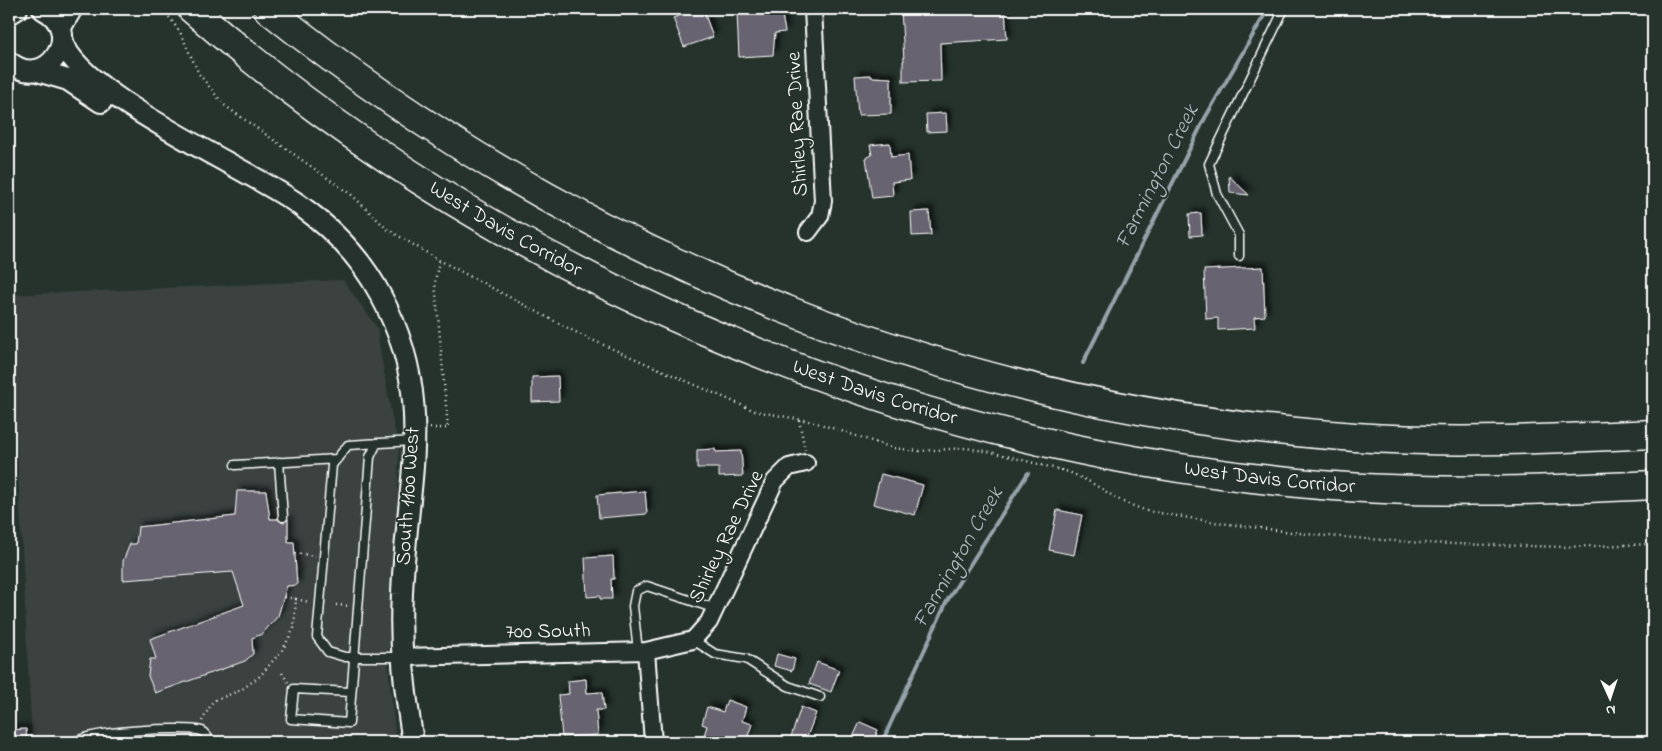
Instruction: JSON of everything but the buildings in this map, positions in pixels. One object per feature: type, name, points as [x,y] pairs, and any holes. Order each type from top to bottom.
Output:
[{"type":"highway","name":"West Davis Corridor","points":[[192,9],[247,55],[327,117],[416,179],[504,231],[598,280],[736,344],[824,379],[876,397],[981,427],[1086,452],[1241,477],[1344,487],[1428,490],[1540,491],[1653,485]]},
{"type":"highway","points":[[268,9],[331,57],[436,130],[529,188],[580,216],[666,260],[754,298],[850,334],[949,366],[1095,402],[1204,421],[1297,432],[1415,440],[1474,441],[1653,434]]},
{"type":"street","points":[[9,14],[16,9]]},
{"type":"street","name":"South 1100 West","points":[[43,9],[54,17],[69,56],[87,74],[163,127],[280,192],[318,219],[358,260],[383,299],[403,345],[411,380],[415,434],[414,474],[403,570],[402,657],[412,742]]},
{"type":"street","points":[[34,70],[54,60],[61,46],[62,34],[74,9]]},
{"type":"street","name":"Shirley Rae Drive","points":[[808,232],[820,216],[823,201],[813,9]]},
{"type":"street","name":"South 1100 West","points":[[9,62],[18,68],[34,70],[68,80],[120,112],[163,127]]},
{"type":"street","name":"Shirley Rae Drive","points":[[693,640],[709,622],[716,609],[775,481],[789,467],[806,463]]},
{"type":"street","name":"700 South","points":[[402,657],[642,651],[693,640]]},
{"type":"street","points":[[642,651],[652,742]]},
{"type":"lane","points":[[1240,256],[1239,235],[1217,194],[1209,164],[1284,9]]},
{"type":"lane","points":[[402,657],[353,657],[328,652],[316,637],[332,465],[348,445],[377,443],[415,434]]},
{"type":"lane","points":[[350,692],[294,689],[291,719],[349,723],[370,457],[377,443]]},
{"type":"lane","points":[[236,465],[337,459]]},
{"type":"lane","points":[[279,462],[283,516]]},
{"type":"lane","points":[[642,651],[633,606],[636,591],[647,586],[716,609]]},
{"type":"lane","points":[[693,640],[715,654],[746,659],[771,673],[788,686],[820,697]]},
{"type":"lane","points":[[76,742],[86,736],[176,729],[202,731],[212,742]]},
{"type":"path","points":[[415,434],[448,428],[436,282],[439,260]]},
{"type":"path","points":[[799,420],[806,463]]},
{"type":"path","points":[[295,553],[314,556]]},
{"type":"path","points":[[284,597],[311,602]]},
{"type":"path","points":[[202,720],[213,701],[247,685],[260,676],[283,649],[294,628],[296,599]]},
{"type":"shaded area","points":[[343,280],[378,329],[378,339],[394,428],[399,442],[397,519],[388,664],[396,742],[32,742],[9,295]]},
{"type":"waterway","name":"Farmington Creek","points":[[1083,363],[1205,118],[1268,9]]},
{"type":"waterway","name":"Farmington Creek","points":[[882,742],[947,601],[1028,473]]}]
